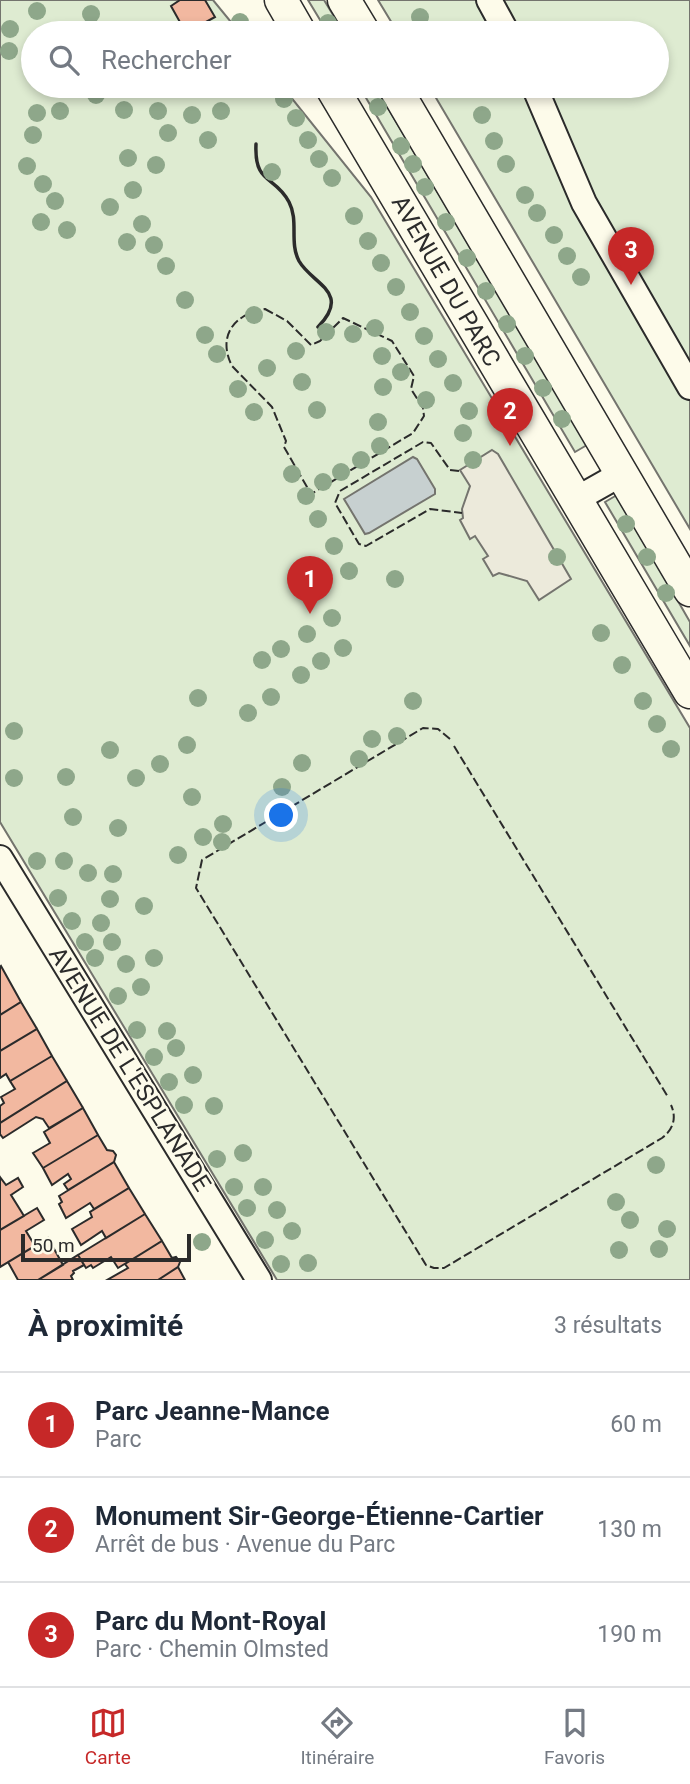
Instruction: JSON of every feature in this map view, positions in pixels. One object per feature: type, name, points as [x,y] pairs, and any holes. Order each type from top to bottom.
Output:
[{"type":"main road","points":[[281,0],[293,21]]},
{"type":"main road","points":[[344,0],[357,21]]},
{"type":"main road","name":"AVENUE DU PARC","points":[[338,98],[690,692]]},
{"type":"main road","points":[[401,98],[690,590]]},
{"type":"street","points":[[489,0],[500,21]]},
{"type":"street","points":[[539,98],[584,203],[690,387]]},
{"type":"street","points":[[575,500],[621,474]]},
{"type":"street","name":"AVENUE DE L'ESPLANADE","points":[[0,858],[259,1280]]},
{"type":"green space","points":[[0,0],[213,0],[230,21],[21,21],[21,98],[292,98],[371,197],[690,728],[690,1280],[277,1280],[0,822]]},
{"type":"green space","points":[[308,0],[324,0],[337,21],[321,21]]},
{"type":"green space","points":[[378,0],[690,0],[690,529],[436,98],[669,98],[669,21],[391,21]]},
{"type":"green space","points":[[366,98],[382,98],[587,445],[575,452]]},
{"type":"green space","points":[[617,495],[690,622],[690,646],[605,502]]},
{"type":"shaded area","points":[[492,450],[498,454],[571,579],[539,600],[527,581],[499,573],[493,576],[483,559],[488,556],[475,536],[470,539],[460,520],[463,518],[462,509],[470,486],[460,470]]},
{"type":"shaded area","points":[[413,457],[417,459],[435,489],[435,494],[365,534],[344,499]]},
{"type":"building","points":[[180,0],[205,0],[215,17],[208,21],[179,21],[171,6]]},
{"type":"building","points":[[0,967],[21,1002],[0,1015]]},
{"type":"building","points":[[21,1002],[37,1029],[0,1051],[0,1015]]},
{"type":"building","points":[[37,1029],[52,1056],[10,1081],[6,1074],[0,1078],[0,1051]]},
{"type":"building","points":[[52,1056],[67,1081],[0,1123],[0,1106],[4,1103],[1,1097],[15,1089],[10,1081]]},
{"type":"building","points":[[67,1081],[83,1108],[49,1128],[43,1119],[36,1117],[3,1138],[0,1134],[0,1123]]},
{"type":"building","points":[[83,1108],[98,1135],[43,1168],[33,1153],[50,1143],[44,1132]]},
{"type":"building","points":[[98,1135],[107,1150],[116,1155],[114,1162],[68,1190],[64,1184],[71,1179],[68,1174],[52,1185],[43,1168]]},
{"type":"building","points":[[114,1162],[129,1188],[94,1209],[90,1203],[66,1218],[59,1204],[62,1202],[59,1196]]},
{"type":"building","points":[[0,1177],[6,1185],[18,1178],[23,1187],[11,1195],[24,1216],[0,1230]]},
{"type":"building","points":[[129,1188],[145,1214],[106,1238],[102,1231],[81,1245],[72,1229],[92,1217],[90,1212]]},
{"type":"building","points":[[37,1208],[44,1220],[26,1231],[35,1246],[0,1267],[0,1230]]},
{"type":"building","points":[[145,1214],[162,1241],[118,1268],[111,1257],[93,1268],[91,1265],[86,1268],[78,1255]]},
{"type":"building","points":[[48,1238],[63,1265],[38,1280],[18,1280],[8,1262]]},
{"type":"building","points":[[162,1241],[172,1258],[176,1257],[180,1262],[178,1267],[158,1280],[107,1280],[128,1268],[125,1264]]},
{"type":"building","points":[[78,1255],[84,1265],[73,1271],[73,1280],[38,1280]]},
{"type":"building","points":[[178,1267],[185,1280],[158,1280]]},
{"type":"fence","points":[[265,309],[287,321],[311,345],[320,341],[343,318],[392,341],[414,376],[411,389],[423,408],[424,416],[413,433],[311,494],[284,447],[286,441],[272,407],[232,366],[228,355],[226,345],[231,328],[245,316],[265,309]]},
{"type":"fence","points":[[459,471],[450,470],[431,443],[423,442],[340,491],[335,503],[359,544],[366,546],[430,509],[462,513]]},
{"type":"fence","points":[[450,739],[438,729],[423,728],[202,860],[196,888],[426,1265],[444,1268],[662,1138],[673,1123],[671,1105]]},
{"type":"fence","points":[[454,746],[668,1097]]},
{"type":"wall","points":[[256,144],[258,167],[283,193],[292,209],[299,261],[330,297],[331,305],[318,327]]},
{"type":"place","name":"Parc du Mont-Royal","points":[[631,285]]},
{"type":"place","name":"Monument Sir-George-Étienne-Cartier","points":[[510,446]]},
{"type":"place","name":"Parc Jeanne-Mance","points":[[310,614]]}]
